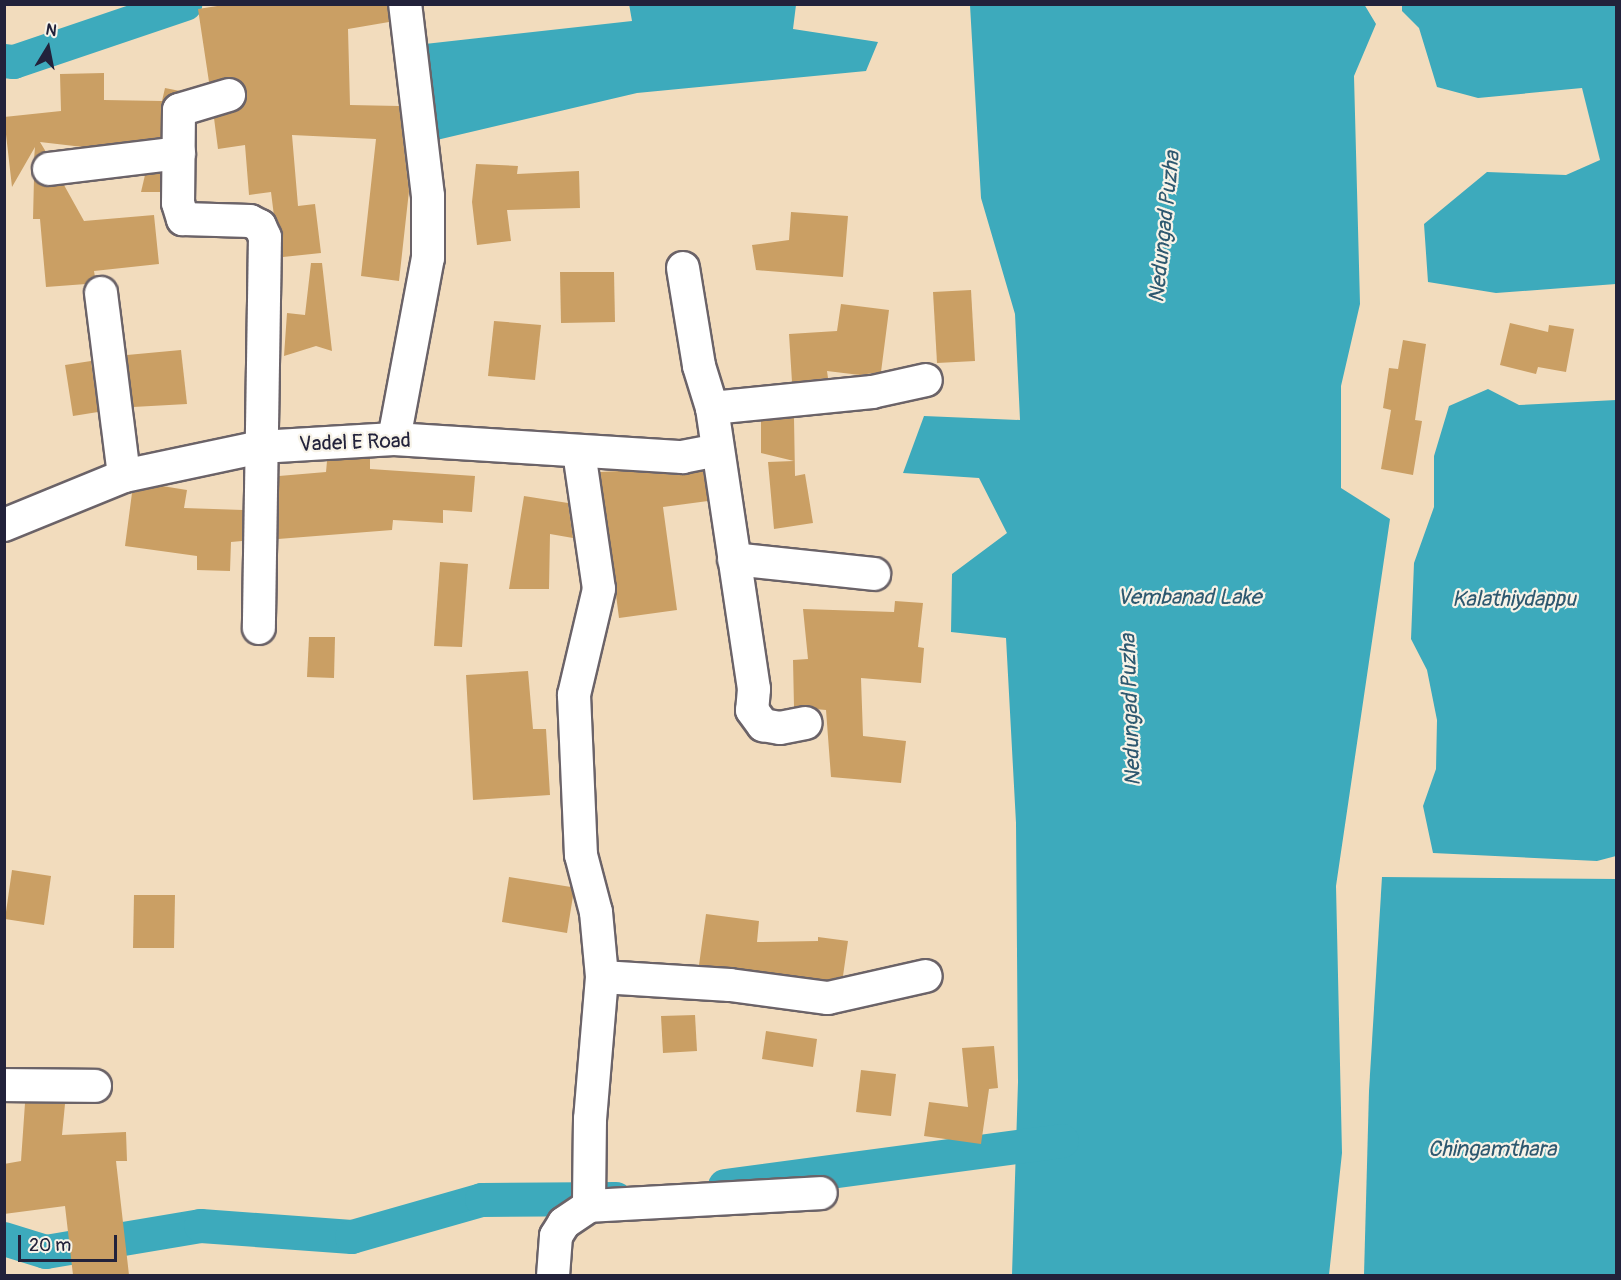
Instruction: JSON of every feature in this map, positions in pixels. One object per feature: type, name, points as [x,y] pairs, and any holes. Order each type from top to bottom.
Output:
[{"type":"street","points":[[394,439],[428,258],[428,196],[405,4]]},
{"type":"street","points":[[229,95],[179,110],[178,203],[183,219],[250,221],[260,226],[265,237],[260,447],[260,628]]},
{"type":"street","points":[[48,169],[179,153]]},
{"type":"street","points":[[683,268],[699,366],[712,408],[754,688],[752,710],[763,725],[780,728],[807,723]]},
{"type":"street","points":[[101,293],[124,476]]},
{"type":"street","points":[[712,408],[872,392],[926,380]]},
{"type":"street","name":"Vadel E Road","points":[[4,525],[124,476],[260,447],[394,439],[682,457],[717,450]]},
{"type":"street","points":[[579,452],[599,589],[574,694],[581,855],[596,912],[602,977],[590,1119],[589,1199]]},
{"type":"street","points":[[734,559],[874,574]]},
{"type":"street","points":[[602,977],[730,985],[828,998],[926,976]]},
{"type":"street","points":[[4,1085],[95,1086]]},
{"type":"street","points":[[553,1275],[556,1236],[564,1223],[589,1199],[821,1193]]},
{"type":"water","points":[[629,4],[796,5],[793,29],[878,42],[866,71],[637,93],[424,143],[407,46],[632,21]]},
{"type":"water","name":"Vembanad Lake","points":[[1364,4],[1376,24],[1354,76],[1360,304],[1341,386],[1341,488],[1390,519],[1336,886],[1342,1153],[1329,1275],[1012,1275],[1018,1082],[1016,823],[1006,638],[951,632],[952,574],[1007,533],[979,478],[903,473],[924,416],[1020,420],[1015,314],[981,198],[970,5]]},
{"type":"water","points":[[1402,4],[1616,5],[1616,284],[1496,293],[1428,282],[1424,224],[1487,172],[1566,175],[1600,160],[1582,88],[1478,98],[1437,87],[1419,28],[1402,11]]},
{"type":"water","name":"Kalathiydappu","points":[[1488,389],[1519,405],[1616,400],[1616,856],[1597,861],[1433,853],[1423,806],[1436,769],[1437,720],[1427,670],[1411,639],[1414,563],[1434,507],[1434,456],[1449,406]]},
{"type":"water","name":"Chingamthara","points":[[1382,877],[1616,879],[1616,1275],[1364,1275],[1369,1091]]},
{"type":"building","points":[[230,4],[387,4],[389,22],[348,29],[350,105],[399,106],[409,191],[399,281],[361,276],[376,139],[292,135],[298,206],[315,204],[321,253],[283,257],[283,237],[274,216],[271,192],[249,195],[245,145],[218,149],[214,118],[242,108],[246,90],[233,77],[209,82],[198,9]]},
{"type":"building","points":[[104,73],[104,100],[162,101],[165,88],[180,91],[164,100],[161,137],[83,147],[40,142],[46,152],[34,159],[35,147],[12,187],[4,117],[61,111],[60,74]]},
{"type":"building","points":[[476,164],[518,166],[517,174],[579,171],[580,208],[507,210],[511,241],[477,245],[472,202]]},
{"type":"building","points":[[160,173],[160,192],[141,192],[145,175]]},
{"type":"building","points":[[34,178],[43,186],[64,185],[84,221],[154,215],[159,264],[94,271],[95,277],[86,284],[46,287],[40,219],[33,219]]},
{"type":"building","points":[[791,212],[848,216],[843,277],[756,270],[752,245],[789,240]]},
{"type":"building","points":[[311,263],[322,263],[332,351],[316,346],[284,356],[287,313],[305,315]]},
{"type":"building","points":[[560,272],[614,272],[615,322],[561,323]]},
{"type":"building","points":[[971,290],[975,361],[937,363],[933,292]]},
{"type":"building","points":[[841,304],[889,310],[881,372],[860,375],[827,371],[828,378],[792,382],[789,334],[837,331]]},
{"type":"building","points":[[494,321],[541,325],[535,380],[488,376]]},
{"type":"building","points":[[1510,323],[1548,332],[1549,325],[1574,329],[1566,372],[1538,367],[1536,374],[1500,365]]},
{"type":"building","points":[[1403,340],[1426,344],[1415,420],[1422,421],[1413,475],[1381,469],[1391,410],[1383,408],[1389,368],[1398,369]]},
{"type":"building","points":[[181,350],[187,404],[133,407],[127,355]]},
{"type":"building","points":[[91,361],[98,412],[73,416],[65,365]]},
{"type":"building","points":[[794,418],[795,476],[805,474],[813,523],[774,529],[768,462],[794,461],[761,453],[761,421]]},
{"type":"building","points":[[370,458],[370,469],[475,476],[472,512],[443,510],[443,523],[393,520],[392,530],[278,539],[279,476],[326,472],[327,461]]},
{"type":"building","points":[[703,471],[708,501],[663,507],[677,610],[619,618],[600,472],[681,475]]},
{"type":"building","points":[[162,486],[187,490],[184,508],[243,510],[242,541],[231,542],[230,571],[197,570],[197,556],[125,546],[132,493]]},
{"type":"building","points":[[524,496],[568,503],[573,538],[550,534],[549,589],[509,589]]},
{"type":"building","points":[[440,562],[468,564],[462,647],[434,646]]},
{"type":"building","points":[[895,601],[923,603],[918,647],[924,648],[921,683],[861,678],[863,736],[906,741],[901,783],[831,777],[826,710],[794,707],[793,660],[808,659],[803,609],[894,612]]},
{"type":"building","points":[[309,637],[335,637],[334,678],[307,677]]},
{"type":"building","points":[[528,671],[533,729],[546,729],[550,795],[473,800],[466,675]]},
{"type":"building","points":[[12,870],[51,876],[44,925],[5,919]]},
{"type":"building","points":[[509,877],[571,887],[573,896],[567,933],[502,922]]},
{"type":"building","points":[[134,895],[175,895],[174,948],[133,948]]},
{"type":"building","points":[[706,914],[759,921],[757,942],[818,941],[818,937],[848,941],[843,976],[827,980],[699,965]]},
{"type":"building","points":[[695,1015],[697,1051],[663,1053],[661,1016]]},
{"type":"building","points":[[766,1031],[817,1039],[813,1067],[762,1059]]},
{"type":"building","points":[[994,1046],[998,1088],[989,1089],[981,1144],[924,1136],[929,1102],[968,1107],[962,1048]]},
{"type":"building","points":[[861,1070],[896,1074],[891,1116],[856,1112]]},
{"type":"building","points":[[25,1103],[65,1104],[62,1135],[126,1132],[127,1161],[116,1161],[129,1275],[73,1275],[65,1206],[4,1214],[4,1164],[21,1161]]},
{"type":"waterway","points":[[4,61],[14,62],[185,4]]},
{"type":"waterway","points":[[725,1186],[1062,1141]]},
{"type":"waterway","points":[[4,1239],[46,1252],[201,1226],[352,1237],[482,1200],[616,1199]]},
{"type":"water label","name":"Nedungad Puzha","points":[[1165,227]]},
{"type":"water label","name":"Nedungad Puzha","points":[[1131,710]]}]
